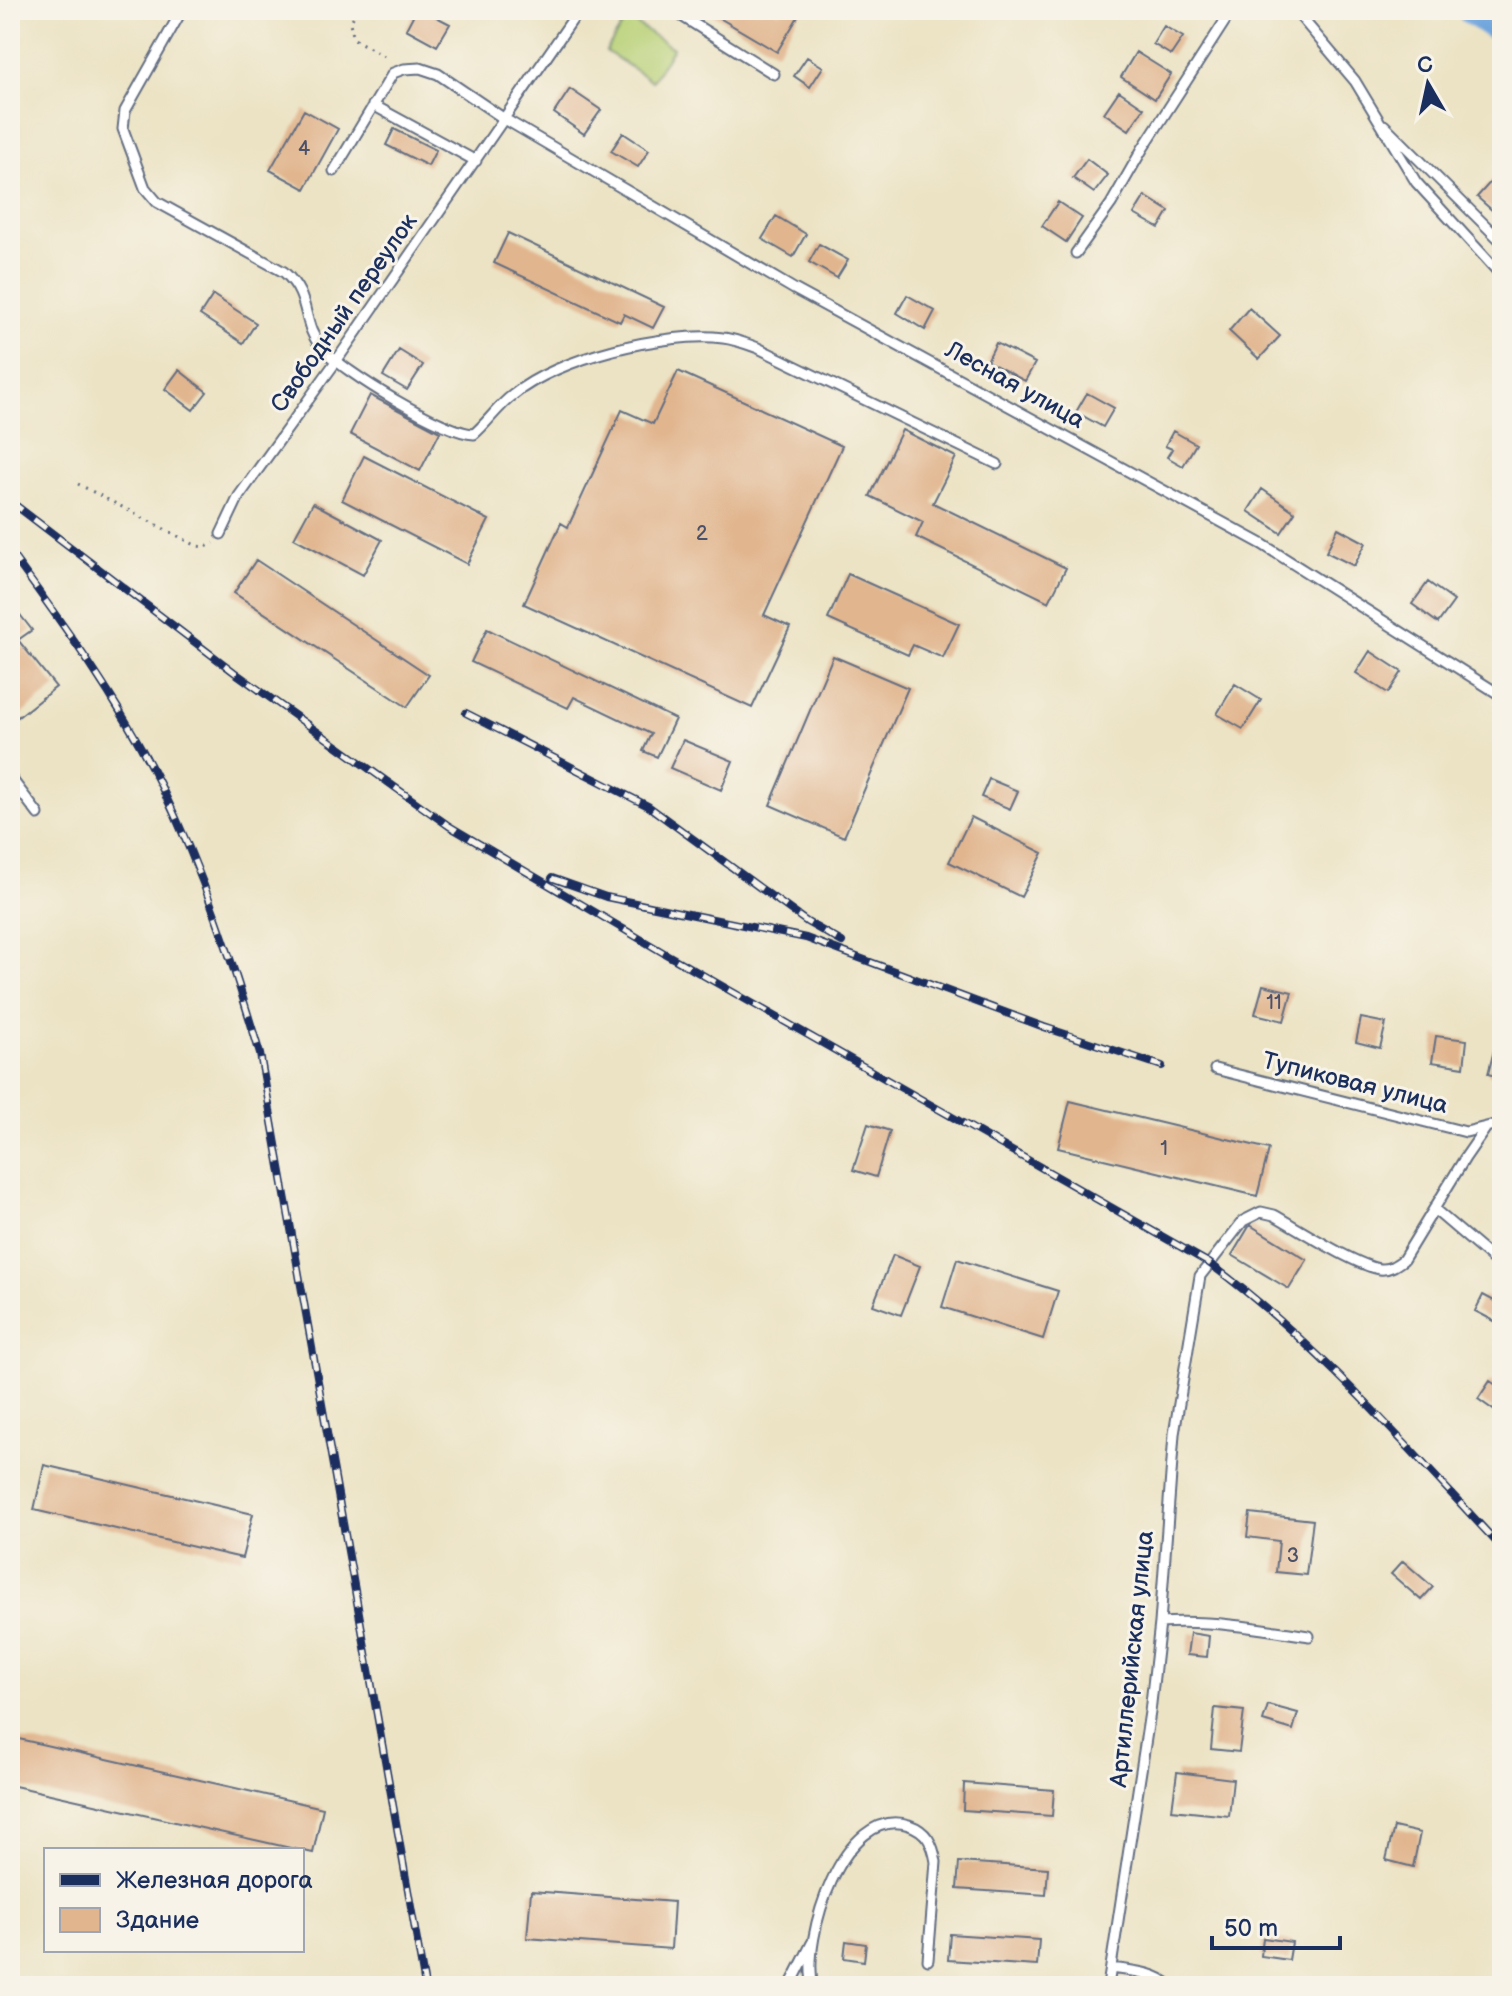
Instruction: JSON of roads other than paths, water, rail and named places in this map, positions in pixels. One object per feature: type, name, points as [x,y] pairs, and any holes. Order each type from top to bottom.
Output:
[{"type":"lane","points":[[182,10],[125,111],[123,120],[123,129],[149,196],[284,272],[300,288],[314,336],[322,348],[410,408],[462,433],[474,434],[514,394],[553,371],[637,344],[679,337],[724,338],[758,348],[997,464]]},
{"type":"lane","name":"Свободный переулок","points":[[221,534],[239,496],[579,10]]},
{"type":"lane","points":[[672,10],[774,74]]},
{"type":"lane","points":[[1076,253],[1111,204],[1143,148],[1232,10]]},
{"type":"lane","points":[[1295,10],[1355,81],[1416,182],[1502,276]]},
{"type":"lane","name":"Лесная улица","points":[[373,105],[393,73],[420,68],[438,74],[503,118],[794,289],[1262,544],[1502,696]]},
{"type":"lane","points":[[334,171],[373,105],[476,161]]},
{"type":"lane","points":[[1376,117],[1502,242]]},
{"type":"lane","points":[[10,777],[38,814]]},
{"type":"lane","name":"Тупиковая улица","points":[[1215,1069],[1466,1132],[1485,1129]]},
{"type":"lane","points":[[1485,1129],[1502,1123]]},
{"type":"lane","name":"Артиллерийская улица","points":[[1108,1986],[1150,1712],[1174,1434],[1200,1276],[1243,1221],[1261,1212],[1274,1215],[1355,1259],[1381,1269],[1392,1267],[1403,1260],[1485,1129]]},
{"type":"lane","points":[[1434,1209],[1502,1267]]},
{"type":"lane","points":[[1160,1623],[1189,1621],[1242,1625],[1309,1636]]},
{"type":"lane","points":[[813,1986],[811,1965],[815,1936],[832,1881],[850,1847],[866,1832],[887,1823],[904,1823],[918,1828],[930,1838],[934,1850],[936,1862],[928,1960]]},
{"type":"lane","points":[[790,1986],[815,1936]]},
{"type":"lane","points":[[1111,1968],[1164,1980],[1170,1986]]},
{"type":"waterway","points":[[1472,10],[1502,30]]},
{"type":"railway","points":[[10,501],[234,672],[449,826],[664,953],[1209,1263],[1288,1327],[1325,1362],[1502,1548]]},
{"type":"railway","points":[[10,552],[110,695],[161,786],[216,918],[260,1054],[425,1986]]},
{"type":"railway","points":[[466,713],[648,806],[807,922],[842,942]]},
{"type":"railway","points":[[552,878],[606,897],[806,938],[1044,1027],[1162,1066]]}]
